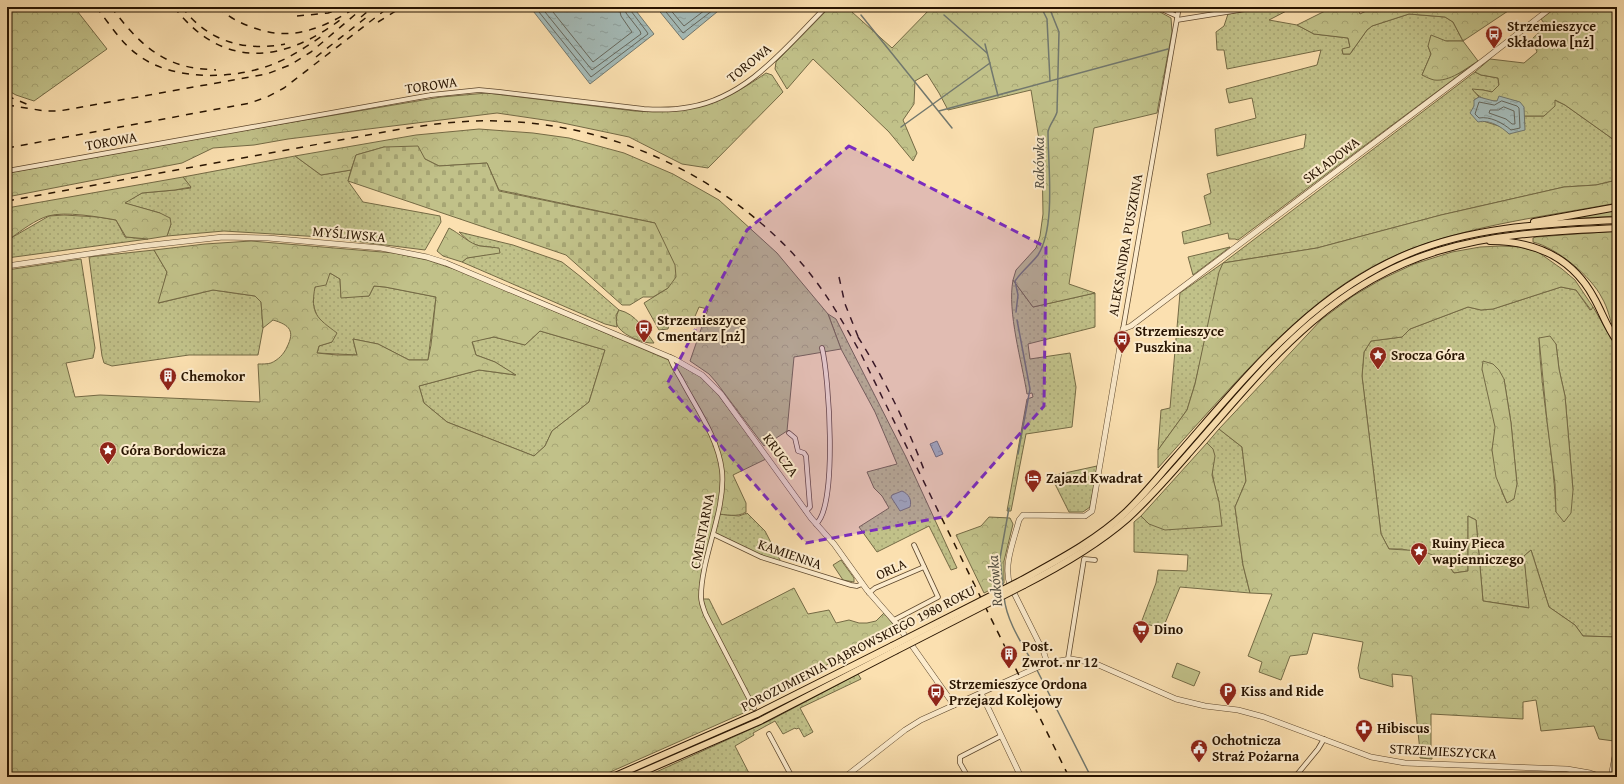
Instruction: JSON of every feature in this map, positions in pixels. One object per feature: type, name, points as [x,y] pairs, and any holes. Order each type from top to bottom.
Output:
[{"type":"main road","points":[[1509,228],[1617,207]]},
{"type":"main road","name":"POROZUMIENIA DĄBROWSKIEGO 1980 ROKU","points":[[1023,582],[1093,539],[1125,513],[1287,334],[1336,294],[1373,271],[1411,252],[1461,237],[1509,228],[1617,220]]},
{"type":"main road","name":"POROZUMIENIA DĄBROWSKIEGO 1980 ROKU","points":[[613,777],[757,714],[894,648],[1023,582],[1078,556],[1097,544],[1129,517],[1156,490],[1292,339],[1327,310],[1359,288],[1396,268],[1438,251],[1475,241],[1533,232],[1617,228]]},
{"type":"main road","points":[[1475,241],[1526,244],[1541,249],[1562,261],[1575,272],[1585,284],[1594,298],[1608,328],[1617,341]]},
{"type":"main road","name":"POROZUMIENIA DĄBROWSKIEGO 1980 ROKU","points":[[631,777],[760,721],[894,648]]},
{"type":"street","name":"TOROWA","points":[[7,170],[457,92],[488,91],[644,109],[662,110],[690,107],[721,97],[756,76],[826,7]]},
{"type":"street","points":[[1158,7],[1177,18],[1258,7]]},
{"type":"street","name":"ALEKSANDRA PUSZKINA","points":[[1047,663],[1044,653],[1009,583],[1009,561],[1019,520],[1023,515],[1085,516],[1092,511],[1179,7]]},
{"type":"street","name":"SKŁADOWA","points":[[1123,329],[1131,326],[1552,7]]},
{"type":"street","name":"MYŚLIWSKA","points":[[7,266],[114,250],[223,237],[268,238],[381,248],[427,257],[452,265],[670,357]]},
{"type":"street","points":[[816,524],[820,520],[829,475],[829,423],[822,348]]},
{"type":"street","name":"KRUCZA","points":[[670,357],[697,372],[715,387],[806,511],[810,507],[806,455],[798,451],[795,438],[789,433]]},
{"type":"street","name":"CMENTARNA","points":[[670,357],[709,428],[719,456],[722,482],[703,582],[702,602],[706,615],[754,708]]},
{"type":"street","points":[[806,511],[834,544],[869,593],[894,620],[954,704]]},
{"type":"street","name":"KAMIENNA","points":[[713,534],[761,557],[851,585],[858,586],[862,584]]},
{"type":"street","points":[[894,620],[938,597],[914,545]]},
{"type":"street","points":[[1068,659],[1084,559],[1095,560]]},
{"type":"street","name":"ORLA","points":[[869,593],[875,588],[924,567]]},
{"type":"street","name":"STRZEMIESZYCKA","points":[[845,777],[908,727],[954,704],[1041,665],[1068,659],[1091,662],[1176,699],[1205,706],[1238,710],[1261,716],[1368,756],[1393,762],[1567,769],[1587,772],[1602,777]]},
{"type":"street","points":[[981,693],[1020,777]]},
{"type":"street","points":[[769,734],[792,777]]},
{"type":"street","points":[[968,777],[960,763],[960,757],[1001,736]]},
{"type":"street","points":[[1295,777],[1316,752],[1324,739]]},
{"type":"street","points":[[1611,777],[1617,746]]},
{"type":"highlighted area","points":[[849,146],[1046,247],[1044,406],[948,516],[806,543],[667,384],[747,230]]},
{"type":"green space","points":[[7,7],[74,7],[107,49],[34,101],[16,95],[7,90]]},
{"type":"green space","points":[[830,7],[856,7],[852,12],[892,48],[932,7],[1151,7],[1171,18],[1172,32],[1157,113],[1094,128],[1069,284],[1095,293],[1033,307],[1013,280],[1016,270],[1036,248],[1040,236],[1043,214],[1042,158],[1031,90],[948,110],[927,74],[915,81],[914,104],[903,120],[917,153],[913,161],[889,132],[813,59],[787,89],[775,69],[776,62]]},
{"type":"green space","points":[[1266,7],[1294,7],[1269,20],[1297,25],[1314,34],[1348,38],[1350,47],[1342,50],[1343,54],[1350,54],[1367,30],[1372,26],[1409,14],[1445,17],[1453,22],[1463,41],[1446,41],[1428,46],[1431,54],[1422,75],[1460,73],[1478,61],[1238,240],[1229,239],[1228,233],[1184,244],[1182,232],[1211,224],[1204,196],[1211,193],[1207,174],[1304,148],[1306,134],[1217,156],[1215,129],[1256,118],[1252,98],[1229,103],[1226,89],[1317,65],[1321,50],[1227,69],[1224,50],[1217,50],[1216,32],[1224,26],[1228,14]]},
{"type":"green space","points":[[1333,7],[1357,7],[1360,14],[1374,7],[1438,7],[1439,9],[1448,7],[1514,7],[1463,41],[1453,22],[1445,17],[1409,14],[1372,26],[1367,30],[1350,54],[1343,54],[1342,49],[1350,47],[1348,38],[1314,34],[1297,25]]},
{"type":"green space","points":[[1557,7],[1617,7],[1617,142],[1565,105],[1555,100],[1555,106],[1544,116],[1523,116],[1523,109],[1518,102],[1510,100],[1487,100],[1479,96],[1472,89],[1492,92],[1499,85],[1498,78],[1481,75],[1475,72],[1490,59],[1524,63],[1537,52],[1532,39],[1546,26],[1541,19]]},
{"type":"green space","points":[[1431,35],[1446,41],[1463,41],[1478,61],[1446,79],[1434,80],[1422,75],[1431,54],[1428,46]]},
{"type":"green space","points":[[1475,72],[1481,75],[1498,78],[1499,85],[1492,92],[1473,90],[1479,97],[1474,100],[1483,121],[1502,127],[1509,134],[1525,124],[1523,116],[1544,116],[1555,100],[1565,105],[1617,142],[1617,180],[1596,185],[1564,187],[1441,215],[1317,248],[1223,263]]},
{"type":"green space","points":[[766,73],[772,75],[783,92],[708,168],[682,164],[629,137],[558,122],[497,113],[288,139],[254,145],[213,148],[182,163],[7,197],[7,173],[234,132],[441,97],[487,93],[635,111],[672,111],[689,109],[720,100],[735,93]]},
{"type":"green space","points":[[479,129],[533,133],[569,138],[624,153],[673,174],[719,200],[777,253],[828,314],[841,349],[794,357],[787,431],[764,446],[716,382],[709,374],[690,361],[708,309],[699,307],[693,321],[669,325],[668,329],[659,330],[644,303],[668,288],[655,223],[499,190],[487,163],[439,166],[425,159],[384,147],[356,155],[351,170],[321,175],[295,156],[416,135]]},
{"type":"green space","points":[[418,146],[425,159],[439,166],[487,163],[499,191],[655,223],[675,265],[676,277],[668,288],[653,297],[643,297],[630,305],[622,305],[566,255],[348,181],[356,155],[384,147]]},
{"type":"green space","points":[[295,156],[321,175],[351,170],[348,181],[363,202],[440,216],[441,222],[425,250],[322,237],[224,231],[167,236],[171,224],[160,213],[124,203],[142,193],[191,188],[183,177]]},
{"type":"green space","points":[[183,177],[191,187],[142,193],[125,203],[160,213],[170,218],[171,224],[167,236],[148,239],[126,237],[116,220],[101,217],[63,214],[48,216],[38,220],[11,238],[7,237],[7,208]]},
{"type":"green space","points":[[1617,180],[1617,203],[1461,233],[1411,249],[1385,260],[1360,274],[1314,306],[1293,324],[1233,385],[1158,468],[1158,450],[1187,410],[1195,384],[1219,272],[1223,263],[1317,248],[1441,215],[1564,187],[1596,185]]},
{"type":"green space","points":[[1617,209],[1617,216],[1566,219]]},
{"type":"green space","points":[[64,215],[98,217],[116,220],[125,237],[148,239],[7,258],[7,237],[11,238],[49,216]]},
{"type":"green space","points":[[449,228],[476,245],[499,248],[500,253],[467,258],[462,262],[443,256],[437,251]]},
{"type":"green space","points":[[1617,231],[1617,334],[1614,331],[1604,302],[1590,281],[1582,272],[1552,250],[1533,242],[1533,238]]},
{"type":"green space","points":[[459,232],[513,245],[562,262],[619,310],[616,315],[617,327],[605,324],[462,262],[467,258],[500,252],[491,247],[471,243]]},
{"type":"green space","points":[[251,241],[394,253],[427,260],[460,271],[678,364],[701,377],[714,389],[766,459],[733,475],[746,503],[746,512],[739,515],[716,514],[701,585],[703,599],[709,599],[722,625],[794,588],[808,614],[829,610],[836,623],[849,620],[859,623],[867,623],[876,621],[884,613],[896,628],[804,677],[748,711],[599,777],[7,777],[7,270],[81,259],[95,348],[93,358],[66,363],[75,397],[100,395],[260,402],[258,364],[271,363],[282,354],[291,337],[291,333],[287,327],[273,320],[263,328],[261,302],[255,296],[213,290],[158,303],[167,272],[154,250],[205,244]],"holes":[[[330,273],[340,279],[341,298],[369,296],[374,286],[436,297],[428,360],[409,360],[378,344],[353,339],[357,355],[317,353],[319,346],[332,342],[337,333],[320,319],[314,309],[315,287],[326,285]],[[540,331],[605,350],[589,402],[552,431],[545,446],[534,456],[447,422],[424,403],[419,386],[479,370],[516,375],[495,362],[476,355],[472,342],[494,337],[525,345]]]},
{"type":"green space","points":[[1230,247],[1193,275],[1188,257]]},
{"type":"green space","points":[[1480,247],[1520,247],[1538,252],[1575,280],[1593,307],[1591,310],[1576,290],[1561,287],[1493,309],[1481,310],[1468,307],[1410,329],[1402,337],[1371,341],[1364,352],[1362,376],[1381,534],[1389,549],[1423,551],[1444,560],[1454,573],[1468,571],[1468,516],[1476,520],[1483,601],[1529,608],[1524,556],[1531,550],[1549,607],[1575,625],[1583,636],[1617,637],[1617,723],[1614,741],[1599,739],[1594,726],[1541,731],[1536,700],[1523,702],[1523,719],[1431,714],[1431,747],[1427,750],[1420,751],[1412,676],[1392,674],[1393,687],[1360,678],[1358,668],[1363,642],[1313,633],[1307,654],[1290,656],[1281,680],[1259,672],[1262,662],[1248,656],[1272,594],[1250,593],[1243,565],[1235,507],[1246,481],[1242,447],[1219,429],[1322,319],[1353,296],[1382,279],[1414,264],[1452,252]]},
{"type":"green space","points":[[154,250],[167,272],[159,303],[213,290],[255,296],[261,301],[263,328],[258,355],[189,355],[112,366],[104,363],[89,257]]},
{"type":"green space","points":[[1223,263],[1195,384],[1187,410],[1158,450],[1161,410],[1170,408],[1180,293]]},
{"type":"green space","points":[[330,273],[340,279],[341,297],[369,296],[374,286],[436,297],[428,360],[409,360],[378,344],[353,339],[357,355],[317,353],[319,346],[332,342],[317,315],[314,307],[313,292],[319,282]]},
{"type":"green space","points":[[1013,280],[1033,307],[1095,293],[1095,327],[1028,344],[1030,359],[1070,353],[1076,387],[1072,427],[1026,434],[1011,511],[1007,511],[1027,399],[1033,397],[1032,393],[1027,394],[1013,322]]},
{"type":"green space","points":[[1561,287],[1576,290],[1590,310],[1593,307],[1617,345],[1617,637],[1583,636],[1575,625],[1549,607],[1531,550],[1524,556],[1530,608],[1483,601],[1476,520],[1468,516],[1468,571],[1454,573],[1444,560],[1402,549],[1389,549],[1381,534],[1362,376],[1364,352],[1371,341],[1402,337],[1410,329],[1468,307],[1481,310],[1493,309]],"holes":[[[1539,338],[1556,344],[1559,369],[1565,396],[1573,490],[1556,512],[1553,468],[1542,382]],[[1504,379],[1511,423],[1517,484],[1507,503],[1502,492],[1492,450]]]},
{"type":"green space","points":[[619,310],[635,319],[643,327],[654,343],[640,341],[630,337],[622,331],[616,322]]},
{"type":"green space","points":[[828,314],[836,319],[906,457],[957,568],[951,570],[929,526],[877,552],[859,527],[889,508],[882,496],[874,488],[867,472],[897,464],[875,412],[841,349]]},
{"type":"green space","points":[[540,331],[605,350],[589,402],[552,431],[545,446],[534,456],[447,422],[424,403],[419,386],[479,370],[515,375],[495,362],[476,355],[472,341],[494,337],[525,345]]},
{"type":"green space","points":[[1550,336],[1556,344],[1559,369],[1565,396],[1573,490],[1571,513],[1564,522],[1556,512],[1555,484],[1539,338]]},
{"type":"green space","points":[[1483,361],[1493,364],[1499,370],[1504,379],[1511,423],[1517,484],[1514,499],[1507,503],[1496,477],[1492,450],[1495,427],[1482,369]]},
{"type":"green space","points":[[1219,429],[1242,447],[1246,481],[1235,507],[1243,565],[1250,593],[1180,587],[1163,628],[1141,623],[1156,583],[1158,570],[1187,571],[1188,555],[1134,552],[1134,522],[1141,516],[1149,524],[1219,502],[1212,472],[1214,456],[1207,443]]},
{"type":"green space","points":[[1207,443],[1213,449],[1215,456],[1212,475],[1219,502],[1222,526],[1165,530],[1149,524],[1141,516]]},
{"type":"green space","points":[[1097,466],[1090,507],[1083,512],[1069,512],[1051,476]]},
{"type":"green space","points":[[747,513],[765,531],[780,560],[778,562],[761,556],[714,533],[717,514],[739,516]]},
{"type":"green space","points":[[989,517],[1010,518],[1013,524],[1004,561],[1004,583],[984,593],[956,535],[981,526]]},
{"type":"green space","points":[[841,560],[854,578],[854,582],[843,580],[833,565]]},
{"type":"green space","points":[[1177,663],[1200,672],[1194,686],[1172,677]]},
{"type":"green space","points":[[858,674],[861,679],[800,708],[813,732],[804,737],[799,728],[795,728],[783,734],[775,721],[753,733],[754,735],[735,746],[751,777],[645,777],[771,720]]},
{"type":"green space","points":[[1431,747],[1432,759],[1420,758],[1420,751],[1427,750]]},
{"type":"water","points":[[530,7],[633,7],[654,34],[590,84]]},
{"type":"water","points":[[656,7],[723,7],[683,40]]},
{"type":"water","points":[[1499,96],[1520,102],[1524,107],[1525,130],[1509,134],[1495,124],[1482,121],[1478,122],[1470,113],[1474,106],[1474,100],[1479,97],[1497,101]]},
{"type":"water","points":[[937,441],[943,454],[936,457],[930,444]]},
{"type":"water","points":[[902,491],[908,496],[911,504],[910,507],[900,511],[891,497],[892,495]]},
{"type":"waterway","name":"Rakówka","points":[[1041,7],[1047,19],[1050,81]]},
{"type":"waterway","name":"Rakówka","points":[[1016,312],[1018,295],[1015,281],[1038,255],[1044,243],[1049,213],[1050,178],[1048,132],[1057,112],[1059,32],[1049,7]]},
{"type":"waterway","points":[[861,15],[952,128]]},
{"type":"waterway","points":[[944,15],[987,53]]},
{"type":"waterway","points":[[985,44],[998,96]]},
{"type":"waterway","name":"Rakówka","points":[[939,111],[1168,49]]},
{"type":"waterway","points":[[901,127],[990,63]]},
{"type":"waterway","name":"Rakówka","points":[[1017,320],[1030,389],[1018,454]]},
{"type":"waterway","name":"Rakówka","points":[[1003,587],[1000,558],[1009,508]]},
{"type":"waterway","name":"Rakówka","points":[[1004,597],[1009,617],[1022,645],[1038,672],[1091,777]]},
{"type":"railway","points":[[96,7],[121,39],[138,55],[152,64],[187,74],[226,75],[262,68],[290,56],[325,34]]},
{"type":"railway","points":[[111,7],[126,26],[152,51],[173,62],[189,67],[216,70]]},
{"type":"railway","points":[[174,7],[193,28],[213,42],[234,50],[255,53],[277,51],[299,44],[322,32],[344,17]]},
{"type":"railway","points":[[182,7],[192,19],[203,28],[215,36],[228,41],[241,45],[255,46],[285,44]]},
{"type":"railway","points":[[218,7],[237,21],[264,31],[278,33],[292,33],[318,27],[331,22],[357,7]]},
{"type":"railway","points":[[297,16],[328,13],[348,7]]},
{"type":"railway","points":[[7,105],[45,111],[59,111],[267,74],[290,65],[311,52],[364,7]]},
{"type":"railway","points":[[361,17],[373,7]]},
{"type":"railway","points":[[7,148],[250,103],[267,97],[284,88],[389,7]]},
{"type":"railway","points":[[378,22],[402,7]]},
{"type":"railway","points":[[316,57],[368,16]]},
{"type":"railway","points":[[7,96],[29,105]]},
{"type":"railway","points":[[7,201],[401,129],[473,121],[540,124],[581,132],[622,143],[661,159],[699,179],[734,202],[767,228],[797,258],[824,292],[839,316],[861,354],[1069,777]]},
{"type":"railway","points":[[839,277],[845,304],[859,339]]},
{"type":"railway","points":[[858,337],[895,404],[912,439],[926,475]]},
{"type":"place","name":"Strzemieszyce Składowa [nż]","points":[[1494,49]]},
{"type":"place","name":"Strzemieszyce Cmentarz [nż]","points":[[644,343]]},
{"type":"place","name":"Strzemieszyce Puszkina","points":[[1122,354]]},
{"type":"place","name":"Srocza Góra","points":[[1378,370]]},
{"type":"place","name":"Chemokor","points":[[168,391]]},
{"type":"place","name":"Góra Bordowicza","points":[[108,465]]},
{"type":"place","name":"Zajazd Kwadrat","points":[[1033,493]]},
{"type":"place","name":"Ruiny Pieca wapienniczego","points":[[1419,566]]},
{"type":"place","name":"Dino","points":[[1141,644]]},
{"type":"place","name":"Post. Zwrot. nr 12","points":[[1009,669]]},
{"type":"place","name":"Kiss and Ride","points":[[1228,706]]},
{"type":"place","name":"Strzemieszyce Ordona Przejazd Kolejowy","points":[[936,707]]},
{"type":"place","name":"Hibiscus","points":[[1364,743]]},
{"type":"place","name":"Ochotnicza Straż Pożarna","points":[[1199,763]]}]
